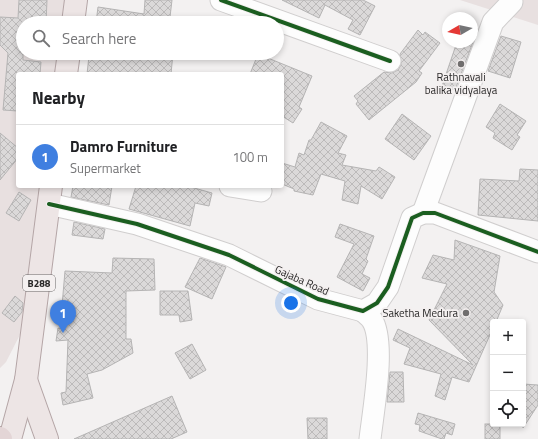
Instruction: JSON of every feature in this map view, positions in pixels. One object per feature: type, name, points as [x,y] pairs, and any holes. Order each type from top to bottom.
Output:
[{"type":"main road","points":[[74,16],[76,0]]},
{"type":"main road","points":[[66,72],[68,60]]},
{"type":"main road","name":"B288","points":[[10,439],[26,380],[50,195]]},
{"type":"main road","name":"B288","points":[[26,380],[47,439]]},
{"type":"street","points":[[221,0],[265,16]]},
{"type":"street","points":[[423,213],[493,22],[512,2]]},
{"type":"street","points":[[284,23],[390,61]]},
{"type":"street","points":[[242,188],[261,191]]},
{"type":"street","name":"Gajaba Road","points":[[50,195],[229,256],[318,299],[363,312]]},
{"type":"street","points":[[370,439],[378,363],[376,331],[372,320],[363,312],[377,303],[388,287],[412,218],[423,213],[435,214],[538,252]]},
{"type":"shaded area","points":[[0,0],[68,0],[67,16],[16,16],[16,60],[61,60],[59,72],[16,72],[16,188],[45,188],[29,317],[6,362],[0,368]]},
{"type":"shaded area","points":[[460,0],[538,0],[538,25],[510,16]]},
{"type":"building","points":[[19,0],[47,0],[46,16],[18,16]]},
{"type":"building","points":[[145,0],[172,0],[170,16],[97,16],[98,7],[144,14]]},
{"type":"building","points":[[282,0],[363,0],[375,6],[360,35],[348,29],[353,20],[325,5],[319,18]]},
{"type":"building","points":[[0,17],[16,18],[16,60],[41,62],[40,72],[16,72],[16,111],[3,110],[8,53],[0,45]]},
{"type":"building","points":[[418,30],[423,35],[425,32],[440,43],[419,71],[422,73],[416,82],[369,120],[356,104],[358,101],[354,96],[384,72],[392,73],[398,70],[401,65],[400,54]]},
{"type":"building","points":[[501,36],[521,42],[510,78],[488,71]]},
{"type":"building","points":[[455,48],[471,48],[455,90],[442,86]]},
{"type":"building","points":[[89,60],[172,60],[171,72],[87,72]]},
{"type":"building","points":[[256,60],[273,60],[312,76],[299,107],[302,109],[293,123],[284,117],[284,72],[251,72]]},
{"type":"building","points":[[500,104],[526,121],[517,135],[520,137],[512,150],[493,138],[495,133],[486,127]]},
{"type":"building","points":[[402,114],[431,136],[414,160],[385,139]]},
{"type":"building","points":[[321,122],[347,136],[338,153],[346,155],[342,165],[376,171],[379,167],[395,177],[382,199],[361,186],[358,204],[342,200],[345,181],[321,174],[313,195],[294,191],[294,189],[284,185],[284,164],[295,167],[299,153],[304,155],[309,140],[311,140]]},
{"type":"building","points":[[0,133],[16,146],[16,160],[0,180]]},
{"type":"building","points":[[520,169],[538,170],[538,221],[478,215],[480,179],[519,181]]},
{"type":"building","points":[[73,188],[112,188],[109,205],[71,197]]},
{"type":"building","points":[[135,188],[194,188],[212,193],[209,206],[195,203],[190,226],[129,209]]},
{"type":"building","points":[[19,192],[31,200],[19,221],[6,213]]},
{"type":"building","points":[[74,222],[105,229],[103,239],[72,235]]},
{"type":"building","points":[[340,224],[374,236],[366,259],[368,261],[362,274],[370,278],[363,291],[337,277],[354,244],[335,237]]},
{"type":"building","name":"Saketha Medura","points":[[455,240],[500,256],[494,292],[503,305],[497,319],[490,319],[490,335],[469,382],[452,377],[445,400],[435,396],[441,374],[404,364],[410,348],[393,340],[398,329],[473,365],[429,320],[447,284],[422,278],[433,255],[454,260]]},
{"type":"building","points":[[113,258],[154,259],[155,290],[126,291],[126,339],[131,339],[133,353],[102,370],[87,374],[93,398],[63,405],[61,393],[66,392],[68,340],[56,341],[58,328],[60,329],[65,271],[112,273]]},
{"type":"building","points":[[200,258],[226,267],[212,299],[185,287]]},
{"type":"building","points":[[160,291],[188,291],[192,320],[180,322],[179,315],[160,315]]},
{"type":"building","points":[[15,296],[23,303],[22,312],[14,322],[2,313]]},
{"type":"building","points":[[192,344],[206,370],[190,379],[175,353]]},
{"type":"building","points":[[390,372],[403,372],[404,402],[387,402]]},
{"type":"building","points":[[526,384],[538,385],[538,405],[526,423]]},
{"type":"building","points":[[172,396],[187,432],[171,439],[74,439]]},
{"type":"building","points":[[418,413],[455,424],[452,435],[446,433],[444,439],[442,439],[419,431],[420,425],[415,424]]},
{"type":"building","points":[[307,418],[327,418],[327,439],[308,439]]},
{"type":"building","points":[[485,424],[490,424],[490,427],[500,427],[500,439],[485,439]]},
{"type":"cycle path","points":[[221,0],[265,16]]},
{"type":"cycle path","points":[[284,23],[390,61]]},
{"type":"cycle path","points":[[49,204],[137,224],[229,255],[318,299],[363,311],[377,303],[388,287],[412,218],[423,213],[435,213],[538,252]]},
{"type":"place","name":"Rathnavali balika vidyalaya","points":[[461,64]]},
{"type":"place","name":"Saketha Medura","points":[[466,313]]},
{"type":"place","name":"Damro Furniture","points":[[63,333]]}]
